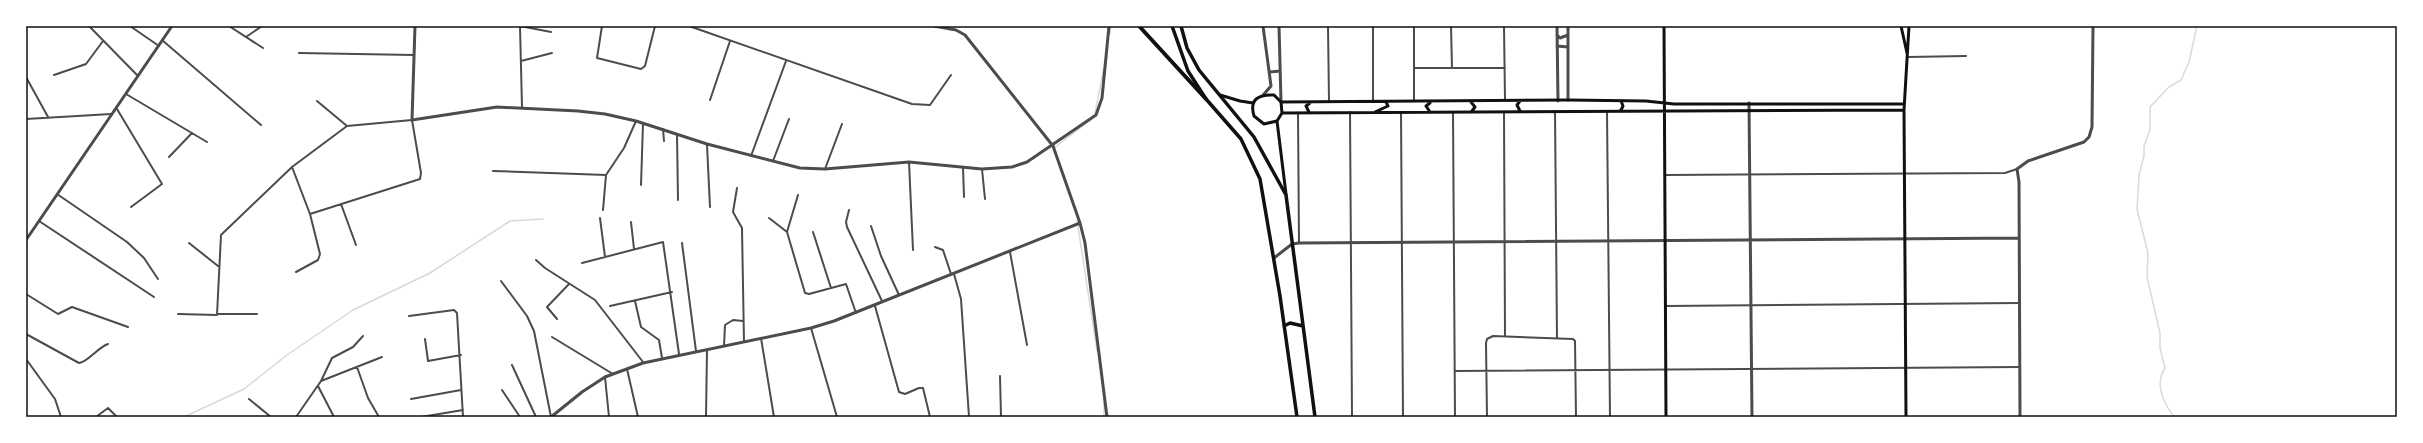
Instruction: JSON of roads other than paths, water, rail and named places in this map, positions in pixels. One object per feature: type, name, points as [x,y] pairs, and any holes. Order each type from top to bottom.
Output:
[{"type":"highway","points":[[1139,26],[1206,99],[1240,139],[1253,161],[1264,195],[1297,417]]},
{"type":"highway","points":[[1172,26],[1188,71],[1206,99]]},
{"type":"highway","points":[[1181,26],[1191,57],[1254,137],[1286,195],[1315,417]]},
{"type":"highway","points":[[1284,326],[1293,323],[1303,326]]},
{"type":"main road","points":[[1664,26],[1664,306],[1666,417]]},
{"type":"main road","points":[[1901,26],[1908,57]]},
{"type":"main road","points":[[1906,417],[1904,104],[1909,26]]},
{"type":"main road","points":[[1220,94],[1240,102],[1253,103]]},
{"type":"main road","points":[[1264,94],[1274,95],[1281,102],[1282,113],[1277,121],[1271,124],[1258,121],[1252,109],[1253,103],[1258,97],[1264,94]]},
{"type":"main road","points":[[1281,102],[1471,102],[1568,100],[1664,103],[1904,104]]},
{"type":"main road","points":[[1520,101],[1517,105],[1521,111]]},
{"type":"main road","points":[[1621,101],[1623,106],[1621,110]]},
{"type":"main road","points":[[1309,112],[1306,106],[1312,102]]},
{"type":"main road","points":[[1373,112],[1388,106],[1386,102]]},
{"type":"main road","points":[[1430,112],[1426,106],[1431,102]]},
{"type":"main road","points":[[1470,112],[1475,107],[1471,102]]},
{"type":"main road","points":[[1833,103],[1836,106],[1834,108]]},
{"type":"main road","points":[[1282,113],[1750,110],[1834,108],[1904,110]]},
{"type":"main road","points":[[1277,121],[1286,195]]},
{"type":"street","points":[[89,26],[138,76]]},
{"type":"street","points":[[130,26],[159,46]]},
{"type":"street","points":[[26,240],[117,109],[172,26]]},
{"type":"street","points":[[229,26],[263,48]]},
{"type":"street","points":[[246,37],[262,26]]},
{"type":"street","points":[[310,214],[420,179],[421,173],[412,120],[415,26]]},
{"type":"street","points":[[522,107],[520,26],[551,32]]},
{"type":"street","points":[[602,26],[597,58],[641,69],[645,66],[654,26]]},
{"type":"street","points":[[688,26],[912,104],[928,106],[951,75]]},
{"type":"street","points":[[934,26],[956,30],[965,35],[1053,146],[1080,223],[1089,269],[1108,417]]},
{"type":"street","points":[[217,314],[219,240],[224,230],[292,167],[347,126],[412,120],[485,108],[522,107],[605,114],[636,121],[707,144],[772,162],[800,168],[825,169],[910,162],[982,169],[1021,165],[1053,146],[1089,121],[1098,112],[1102,98],[1109,26]]},
{"type":"street","points":[[1264,26],[1271,86],[1264,94]]},
{"type":"street","points":[[1279,26],[1281,102]]},
{"type":"street","points":[[1328,26],[1329,102]]},
{"type":"street","points":[[1373,26],[1373,102]]},
{"type":"street","points":[[1414,26],[1414,102]]},
{"type":"street","points":[[1451,26],[1452,68]]},
{"type":"street","points":[[1504,26],[1505,101]]},
{"type":"street","points":[[1557,26],[1558,101]]},
{"type":"street","points":[[1568,26],[1568,100]]},
{"type":"street","points":[[1664,175],[1905,174],[2005,172],[2017,169],[2028,161],[2084,142],[2089,137],[2092,127],[2093,26]]},
{"type":"street","points":[[1557,35],[1560,38],[1568,35]]},
{"type":"street","points":[[162,40],[261,125]]},
{"type":"street","points":[[54,75],[86,64],[103,41]]},
{"type":"street","points":[[710,100],[730,41]]},
{"type":"street","points":[[1557,46],[1568,47]]},
{"type":"street","points":[[299,53],[414,55]]},
{"type":"street","points":[[520,60],[552,53]]},
{"type":"street","points":[[1908,57],[1966,56]]},
{"type":"street","points":[[751,156],[786,61]]},
{"type":"street","points":[[1414,68],[1504,68]]},
{"type":"street","points":[[1269,72],[1280,71]]},
{"type":"street","points":[[26,77],[48,118]]},
{"type":"street","points":[[126,94],[208,142]]},
{"type":"street","points":[[317,101],[347,126]]},
{"type":"street","points":[[1749,103],[1753,368],[1752,417]]},
{"type":"street","points":[[117,109],[162,184],[131,207]]},
{"type":"street","points":[[1504,111],[1506,336]]},
{"type":"street","points":[[1555,111],[1557,338]]},
{"type":"street","points":[[1607,111],[1610,417]]},
{"type":"street","points":[[1350,112],[1352,417]]},
{"type":"street","points":[[1401,112],[1403,417]]},
{"type":"street","points":[[1453,112],[1455,417]]},
{"type":"street","points":[[1298,113],[1299,243]]},
{"type":"street","points":[[26,119],[113,114]]},
{"type":"street","points":[[772,162],[789,119]]},
{"type":"street","points":[[603,210],[606,175],[624,148],[636,121]]},
{"type":"street","points":[[640,185],[643,124]]},
{"type":"street","points":[[825,169],[842,124]]},
{"type":"street","points":[[663,130],[664,141]]},
{"type":"street","points":[[169,157],[192,133]]},
{"type":"street","points":[[677,134],[678,200]]},
{"type":"street","points":[[707,144],[710,207]]},
{"type":"street","points":[[910,162],[913,250]]},
{"type":"street","points":[[292,167],[310,214],[320,257],[296,272]]},
{"type":"street","points":[[963,167],[964,197]]},
{"type":"street","points":[[982,169],[986,199]]},
{"type":"street","points":[[2017,169],[2019,182],[2020,417]]},
{"type":"street","points":[[493,171],[606,175]]},
{"type":"street","points":[[738,188],[733,212],[734,217],[740,222],[742,228],[744,342]]},
{"type":"street","points":[[57,194],[127,242],[144,258],[158,279]]},
{"type":"street","points":[[798,195],[787,232],[805,293],[809,294],[844,283],[847,285],[856,313]]},
{"type":"street","points":[[342,204],[356,245]]},
{"type":"street","points":[[849,210],[846,218],[847,227],[882,302]]},
{"type":"street","points":[[1075,225],[1078,214]]},
{"type":"street","points":[[600,218],[605,257]]},
{"type":"street","points":[[769,218],[787,232]]},
{"type":"street","points":[[39,221],[154,297]]},
{"type":"street","points":[[631,222],[634,249]]},
{"type":"street","points":[[501,281],[527,316],[534,331],[551,417],[582,392],[606,377],[627,368],[679,354],[811,328],[875,306],[1080,223]]},
{"type":"street","points":[[871,226],[881,256],[899,296]]},
{"type":"street","points":[[813,232],[831,288]]},
{"type":"street","points":[[1274,258],[1292,244],[1299,243],[2019,238]]},
{"type":"street","points":[[582,263],[663,242],[672,292],[679,354]]},
{"type":"street","points":[[190,243],[218,266]]},
{"type":"street","points":[[682,243],[696,351]]},
{"type":"street","points":[[935,247],[943,250],[961,299],[970,417]]},
{"type":"street","points":[[1010,252],[1027,345]]},
{"type":"street","points":[[536,260],[545,268],[595,300],[643,363]]},
{"type":"street","points":[[558,319],[546,307],[570,284]]},
{"type":"street","points":[[610,306],[672,292]]},
{"type":"street","points":[[26,294],[58,314],[72,307],[128,327]]},
{"type":"street","points":[[635,300],[641,327],[658,340],[662,358]]},
{"type":"street","points":[[1664,306],[2020,303]]},
{"type":"street","points":[[875,306],[899,392],[905,394],[919,388],[923,388],[930,417]]},
{"type":"street","points":[[409,316],[456,311],[461,355],[463,417]]},
{"type":"street","points":[[178,314],[257,314]]},
{"type":"street","points":[[724,346],[725,325],[733,320],[743,321]]},
{"type":"street","points":[[811,328],[838,417]]},
{"type":"street","points":[[26,334],[79,363],[85,362],[99,348],[108,344]]},
{"type":"street","points":[[296,417],[318,386],[332,358],[353,347],[363,336]]},
{"type":"street","points":[[1487,417],[1487,339],[1493,336],[1573,339],[1575,341],[1576,417]]},
{"type":"street","points":[[552,337],[613,374]]},
{"type":"street","points":[[761,338],[774,417]]},
{"type":"street","points":[[425,339],[428,361],[461,355]]},
{"type":"street","points":[[706,417],[707,349]]},
{"type":"street","points":[[321,381],[382,356]]},
{"type":"street","points":[[26,359],[55,399],[61,417]]},
{"type":"street","points":[[512,365],[536,417]]},
{"type":"street","points":[[1455,371],[2020,366]]},
{"type":"street","points":[[358,367],[368,398],[379,417]]},
{"type":"street","points":[[627,368],[638,417]]},
{"type":"street","points":[[1000,376],[1001,417]]},
{"type":"street","points":[[606,377],[609,417]]},
{"type":"street","points":[[318,386],[334,417]]},
{"type":"street","points":[[411,399],[462,390]]},
{"type":"street","points":[[502,390],[520,417]]},
{"type":"street","points":[[249,399],[270,417]]},
{"type":"street","points":[[96,417],[108,408],[117,417]]},
{"type":"street","points":[[420,417],[463,410]]},
{"type":"waterway","points":[[1110,34],[1111,26]]},
{"type":"waterway","points":[[2174,417],[2166,405],[2161,393],[2160,380],[2165,368],[2160,348],[2160,333],[2147,277],[2148,253],[2137,209],[2139,175],[2144,156],[2144,146],[2150,130],[2150,107],[2169,87],[2181,80],[2189,62],[2197,26]]},
{"type":"waterway","points":[[1095,113],[1104,67]]},
{"type":"waterway","points":[[1054,148],[1092,119]]},
{"type":"waterway","points":[[184,417],[244,389],[287,355],[353,310],[430,273],[510,221],[543,219]]},
{"type":"waterway","points":[[1077,220],[1097,351]]},
{"type":"waterway","points":[[1104,402],[1104,417]]}]
